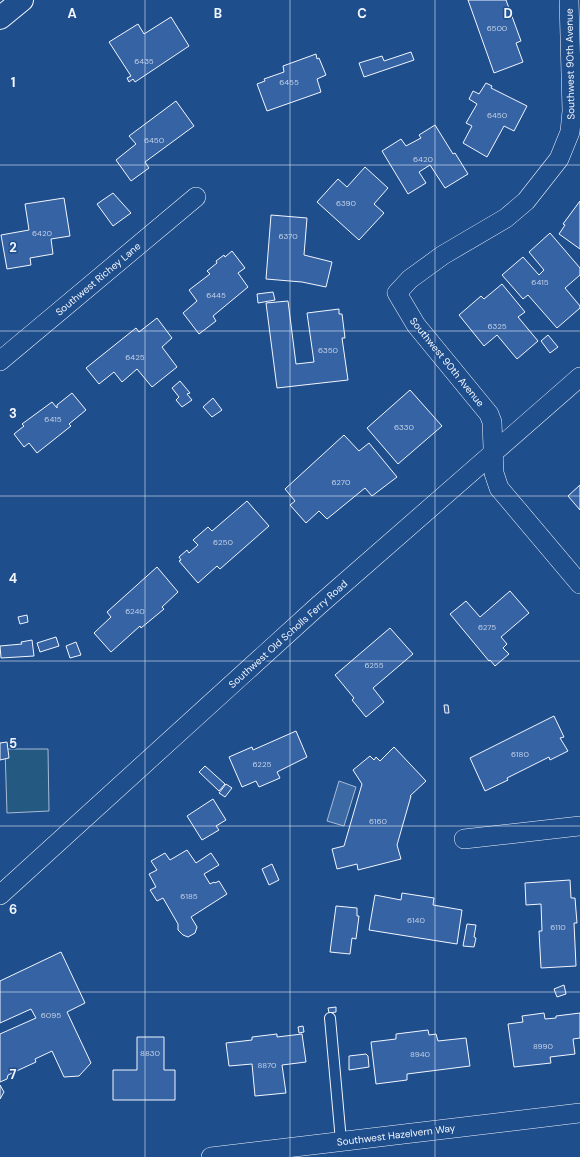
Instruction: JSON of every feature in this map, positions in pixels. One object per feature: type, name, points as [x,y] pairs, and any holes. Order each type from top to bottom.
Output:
[{"type":"main road","points":[[0,18],[22,0]]},
{"type":"street","name":"Southwest 90th Avenue","points":[[569,0],[572,111],[570,132],[559,160],[526,201],[506,218],[443,255],[410,279],[397,294],[416,325],[489,414],[492,422],[494,473],[499,488],[580,584]]},
{"type":"street","name":"Southwest Richey Lane","points":[[0,361],[196,196]]},
{"type":"street","name":"Southwest Old Scholls Ferry Road","points":[[0,895],[318,606],[580,377]]},
{"type":"street","points":[[464,839],[580,826]]},
{"type":"street","name":"Southwest Hazelvern Way","points":[[211,1157],[580,1112]]},
{"type":"lane","points":[[330,1018],[341,1141]]},
{"type":"shaded area","points":[[5,749],[48,749],[49,811],[7,813]]},
{"type":"shaded area","points":[[339,781],[356,787],[344,826],[327,821]]},
{"type":"building","points":[[468,0],[506,0],[521,41],[516,43],[523,62],[494,73]]},
{"type":"building","points":[[171,17],[189,46],[135,82],[133,79],[129,82],[127,78],[131,76],[109,42],[138,24],[144,34]]},
{"type":"building","points":[[411,52],[414,60],[364,77],[359,63],[382,56],[384,61]]},
{"type":"building","points":[[316,54],[317,59],[319,58],[326,75],[317,79],[321,92],[267,111],[257,84],[265,81],[264,79],[284,72],[283,66]]},
{"type":"building","points":[[486,83],[492,86],[491,88],[527,106],[514,131],[504,126],[487,157],[463,143],[472,126],[466,123],[477,104],[469,99],[473,91],[479,94]]},
{"type":"building","points":[[176,101],[194,126],[145,162],[149,168],[131,181],[116,160],[136,144],[129,136]]},
{"type":"building","points":[[435,125],[453,154],[455,153],[468,174],[445,188],[430,165],[419,172],[426,183],[408,194],[382,151],[401,139],[406,146],[421,138],[419,135]]},
{"type":"building","points":[[365,167],[388,188],[374,204],[384,213],[359,240],[317,202],[338,179],[347,187]]},
{"type":"building","points":[[113,193],[131,213],[113,226],[97,204]]},
{"type":"building","points":[[64,198],[70,236],[51,239],[53,254],[30,258],[31,265],[7,269],[1,235],[29,230],[25,204]]},
{"type":"building","points":[[580,201],[580,249],[559,234],[565,225],[563,224]]},
{"type":"building","points":[[271,215],[307,218],[304,255],[332,262],[326,287],[302,282],[266,279]]},
{"type":"building","points":[[550,233],[580,268],[580,275],[565,288],[580,308],[557,328],[528,295],[523,299],[502,275],[523,257],[539,275],[544,270],[529,252]]},
{"type":"building","points":[[232,251],[245,268],[238,273],[248,287],[213,316],[216,321],[199,334],[183,313],[197,301],[189,290],[210,274],[207,271],[217,263],[216,261],[224,255],[225,257]]},
{"type":"building","points":[[502,284],[525,312],[518,317],[538,341],[517,359],[497,335],[484,346],[459,315],[481,296],[484,299]]},
{"type":"building","points":[[273,292],[275,300],[258,303],[257,294]]},
{"type":"building","points":[[288,301],[296,364],[314,362],[307,313],[339,309],[339,314],[342,314],[345,338],[342,338],[348,380],[277,388],[266,303]]},
{"type":"building","points":[[157,318],[172,338],[162,347],[177,367],[152,387],[137,369],[122,382],[114,372],[99,384],[86,368],[136,328],[139,332]]},
{"type":"building","points":[[548,335],[558,347],[550,353],[541,341]]},
{"type":"building","points":[[180,381],[190,393],[187,394],[192,400],[182,407],[176,400],[179,397],[172,388]]},
{"type":"building","points":[[410,390],[442,426],[398,464],[367,428]]},
{"type":"building","points":[[72,393],[86,410],[69,424],[71,426],[37,453],[29,443],[24,447],[14,434],[24,426],[22,424],[52,402],[57,408],[57,405]]},
{"type":"building","points":[[213,398],[222,410],[212,417],[203,407]]},
{"type":"building","points":[[344,435],[359,451],[369,443],[397,477],[372,496],[365,488],[327,519],[319,511],[306,523],[290,505],[295,501],[285,489]]},
{"type":"building","points":[[580,485],[580,510],[568,496]]},
{"type":"building","points":[[247,501],[269,526],[220,569],[217,566],[198,583],[179,561],[181,560],[179,557],[187,550],[189,553],[198,545],[193,540],[208,527],[212,531]]},
{"type":"building","points":[[157,567],[178,592],[162,607],[164,609],[141,628],[140,626],[111,652],[94,633],[111,617],[107,612]]},
{"type":"building","points":[[510,591],[529,613],[501,637],[507,644],[503,648],[509,654],[495,666],[490,660],[489,661],[450,614],[466,601],[480,617]]},
{"type":"building","points":[[27,615],[28,622],[20,624],[18,617]]},
{"type":"building","points":[[390,628],[413,654],[373,688],[384,702],[366,717],[352,700],[354,698],[335,675]]},
{"type":"building","points":[[56,637],[59,646],[40,652],[37,643]]},
{"type":"building","points":[[32,640],[34,656],[1,658],[0,646],[22,644],[21,642]]},
{"type":"building","points":[[76,642],[81,655],[70,658],[66,646]]},
{"type":"building","points":[[444,705],[448,705],[449,713],[445,713]]},
{"type":"building","points":[[554,716],[564,737],[560,738],[568,751],[550,760],[549,757],[485,791],[470,758]]},
{"type":"building","points":[[296,731],[307,757],[277,772],[280,778],[259,787],[256,781],[242,787],[229,757],[252,747],[253,750]]},
{"type":"building","points":[[7,742],[9,758],[0,760],[0,743]]},
{"type":"building","points":[[394,747],[426,781],[410,796],[397,845],[401,859],[358,870],[357,864],[337,869],[332,849],[344,846],[362,784],[353,770],[370,756],[374,760],[376,757],[380,761]]},
{"type":"building","points":[[205,766],[225,784],[219,791],[199,772]]},
{"type":"building","points":[[226,784],[232,788],[225,797],[219,793]]},
{"type":"building","points":[[213,799],[226,820],[216,826],[219,830],[202,840],[187,816]]},
{"type":"building","points":[[187,850],[196,863],[211,853],[219,865],[204,874],[210,884],[219,881],[227,894],[191,917],[197,927],[195,933],[188,937],[183,935],[178,930],[178,924],[163,898],[157,901],[150,890],[156,887],[149,874],[157,870],[151,861],[165,853],[170,860]]},
{"type":"building","points":[[272,864],[279,880],[269,885],[262,869]]},
{"type":"building","points":[[570,880],[571,898],[575,898],[577,923],[574,923],[576,966],[541,968],[539,931],[542,931],[541,904],[526,905],[525,883]]},
{"type":"building","points":[[402,893],[434,898],[433,905],[462,910],[457,944],[369,930],[375,895],[401,900]]},
{"type":"building","points":[[336,906],[357,908],[357,916],[359,916],[356,939],[352,938],[350,954],[330,952]]},
{"type":"building","points":[[467,924],[476,925],[474,947],[463,946]]},
{"type":"building","points":[[61,952],[85,1003],[67,1012],[91,1063],[79,1076],[64,1077],[52,1051],[35,1059],[36,1062],[8,1075],[7,1079],[0,1082],[0,1034],[36,1018],[31,1009],[0,1023],[0,981]]},
{"type":"building","points":[[564,985],[566,994],[557,997],[554,989]]},
{"type":"building","points":[[336,1007],[336,1012],[329,1013],[328,1008]]},
{"type":"building","points":[[544,1013],[545,1019],[580,1013],[580,1038],[573,1039],[575,1054],[550,1057],[551,1063],[514,1067],[508,1024],[523,1022],[522,1016]]},
{"type":"building","points":[[303,1026],[304,1032],[299,1033],[298,1027]]},
{"type":"building","points":[[428,1030],[429,1035],[436,1034],[438,1041],[466,1038],[470,1066],[407,1074],[407,1080],[376,1084],[371,1042],[396,1039],[396,1034]]},
{"type":"building","points":[[277,1034],[277,1037],[302,1034],[306,1062],[282,1065],[286,1093],[255,1096],[252,1064],[229,1066],[226,1043],[252,1040],[252,1037]]},
{"type":"building","points":[[137,1037],[164,1037],[164,1070],[175,1070],[175,1100],[113,1100],[113,1070],[137,1070]]},
{"type":"building","points":[[366,1054],[368,1056],[369,1067],[349,1070],[349,1056]]},
{"type":"building","points":[[0,1085],[4,1092],[0,1099]]}]
